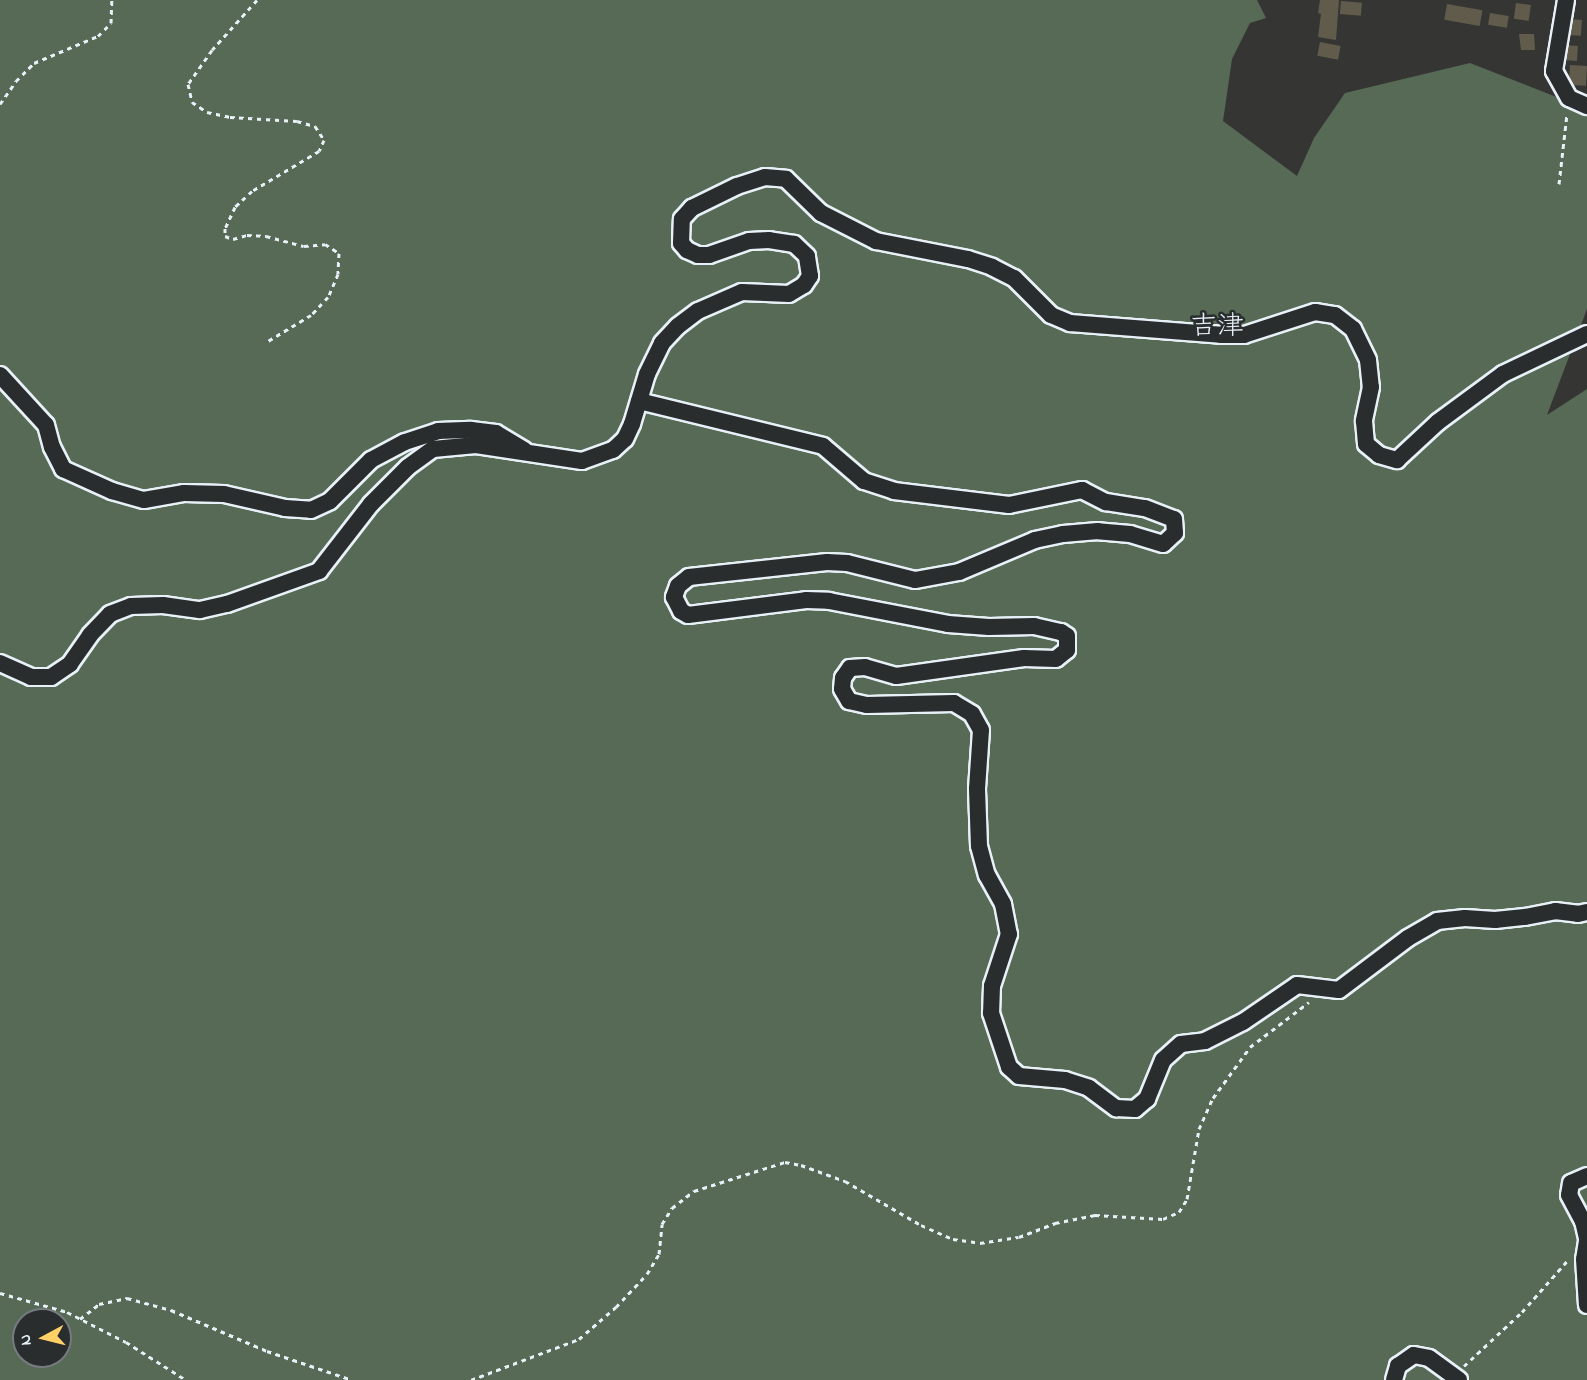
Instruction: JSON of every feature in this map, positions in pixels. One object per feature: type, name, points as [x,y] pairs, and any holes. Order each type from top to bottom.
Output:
[{"type":"street","points":[[1566,0],[1554,71],[1569,98],[1587,106]]},
{"type":"street","points":[[0,663],[31,676],[51,677],[70,664],[90,635],[110,614],[131,606],[163,605],[200,610],[227,604],[319,571],[371,504],[408,467],[433,449],[476,445],[582,461],[613,450],[625,439],[647,374],[662,343],[678,326],[698,311],[742,292],[789,294],[804,285],[810,276],[807,256],[794,244],[769,240],[749,241],[710,255],[698,255],[687,250],[681,243],[682,219],[692,208],[737,186],[765,177],[786,179],[821,213],[876,241],[968,259],[993,267],[1014,278],[1051,315],[1070,322],[1245,335],[1315,312],[1335,315],[1353,329],[1368,360],[1371,387],[1364,421],[1366,444],[1379,455],[1397,460],[1438,422],[1503,374],[1587,334]]},
{"type":"street","points":[[0,375],[46,425],[52,447],[63,470],[112,491],[144,500],[184,493],[224,494],[285,508],[311,510],[330,501],[371,460],[405,442],[438,431],[471,430],[496,433],[533,454]]},
{"type":"street","points":[[639,401],[823,446],[864,481],[894,491],[1009,505],[1082,490],[1106,502],[1145,508],[1173,519],[1175,533],[1163,544],[1130,534],[1098,531],[1063,534],[1035,540],[959,572],[915,580],[847,563],[827,562],[689,577],[678,586],[675,597],[681,612],[688,615],[806,600],[829,601],[948,624],[989,627],[1034,626],[1061,632],[1067,636],[1067,650],[1056,660],[1024,658],[896,676],[865,667],[850,668],[843,678],[842,689],[849,701],[867,705],[954,703],[972,714],[981,730],[977,789],[979,846],[987,875],[1003,904],[1009,934],[992,986],[991,1013],[1009,1067],[1019,1076],[1065,1080],[1089,1088],[1116,1108],[1135,1109],[1147,1099],[1162,1060],[1181,1044],[1205,1041],[1243,1022],[1297,985],[1339,990],[1408,938],[1437,921],[1466,918],[1505,919],[1555,911],[1578,914],[1587,912]]},
{"type":"street","points":[[1587,1176],[1571,1183],[1569,1195],[1583,1221],[1587,1240],[1584,1259],[1587,1305]]},
{"type":"street","points":[[1394,1380],[1398,1366],[1414,1355],[1429,1358],[1456,1378]]},
{"type":"path","points":[[0,104],[16,81],[33,63],[98,36],[111,23],[112,0]]},
{"type":"path","points":[[257,0],[212,50],[188,84],[192,102],[207,112],[230,117],[297,121],[315,126],[324,140],[319,151],[252,191],[235,207],[225,228],[225,237],[233,239],[247,235],[266,236],[304,246],[326,244],[339,253],[338,274],[328,297],[311,315],[268,341]]},
{"type":"path","points":[[1559,184],[1569,98]]},
{"type":"path","points":[[471,1380],[579,1339],[616,1307],[647,1274],[659,1254],[662,1224],[672,1208],[694,1191],[785,1162],[801,1165],[845,1181],[921,1225],[953,1239],[980,1243],[1019,1237],[1055,1223],[1095,1215],[1163,1219],[1179,1212],[1187,1199],[1199,1129],[1213,1098],[1250,1047],[1309,1002],[1316,989]]},
{"type":"path","points":[[1456,1378],[1549,1284],[1568,1261],[1569,1251]]},
{"type":"path","points":[[0,1293],[67,1312],[126,1342],[186,1380]]},
{"type":"path","points":[[80,1319],[99,1304],[127,1298],[171,1310],[267,1351],[351,1380]]},
{"type":"green space","points":[[0,0],[1257,0],[1266,18],[1250,23],[1232,59],[1223,121],[1297,176],[1314,138],[1345,93],[1470,63],[1587,109],[1587,309],[1547,415],[1587,389],[1587,1380],[0,1380]]},
{"type":"building","points":[[1320,0],[1339,0],[1336,40],[1318,37]]},
{"type":"building","points":[[1341,1],[1362,3],[1361,16],[1340,14]]},
{"type":"building","points":[[1516,3],[1531,5],[1529,21],[1514,19]]},
{"type":"building","points":[[1447,4],[1482,10],[1480,26],[1444,20]]},
{"type":"building","points":[[1490,13],[1509,16],[1507,28],[1488,25]]},
{"type":"building","points":[[1569,19],[1582,20],[1581,36],[1568,35]]},
{"type":"building","points":[[1519,34],[1534,34],[1535,50],[1521,50]]},
{"type":"building","points":[[1320,42],[1341,46],[1338,60],[1317,56]]},
{"type":"building","points":[[1564,45],[1578,46],[1577,61],[1563,60]]},
{"type":"building","points":[[1570,65],[1587,66],[1586,86],[1569,85]]},
{"type":"district","name":"吉津","points":[[1217,328]]}]
